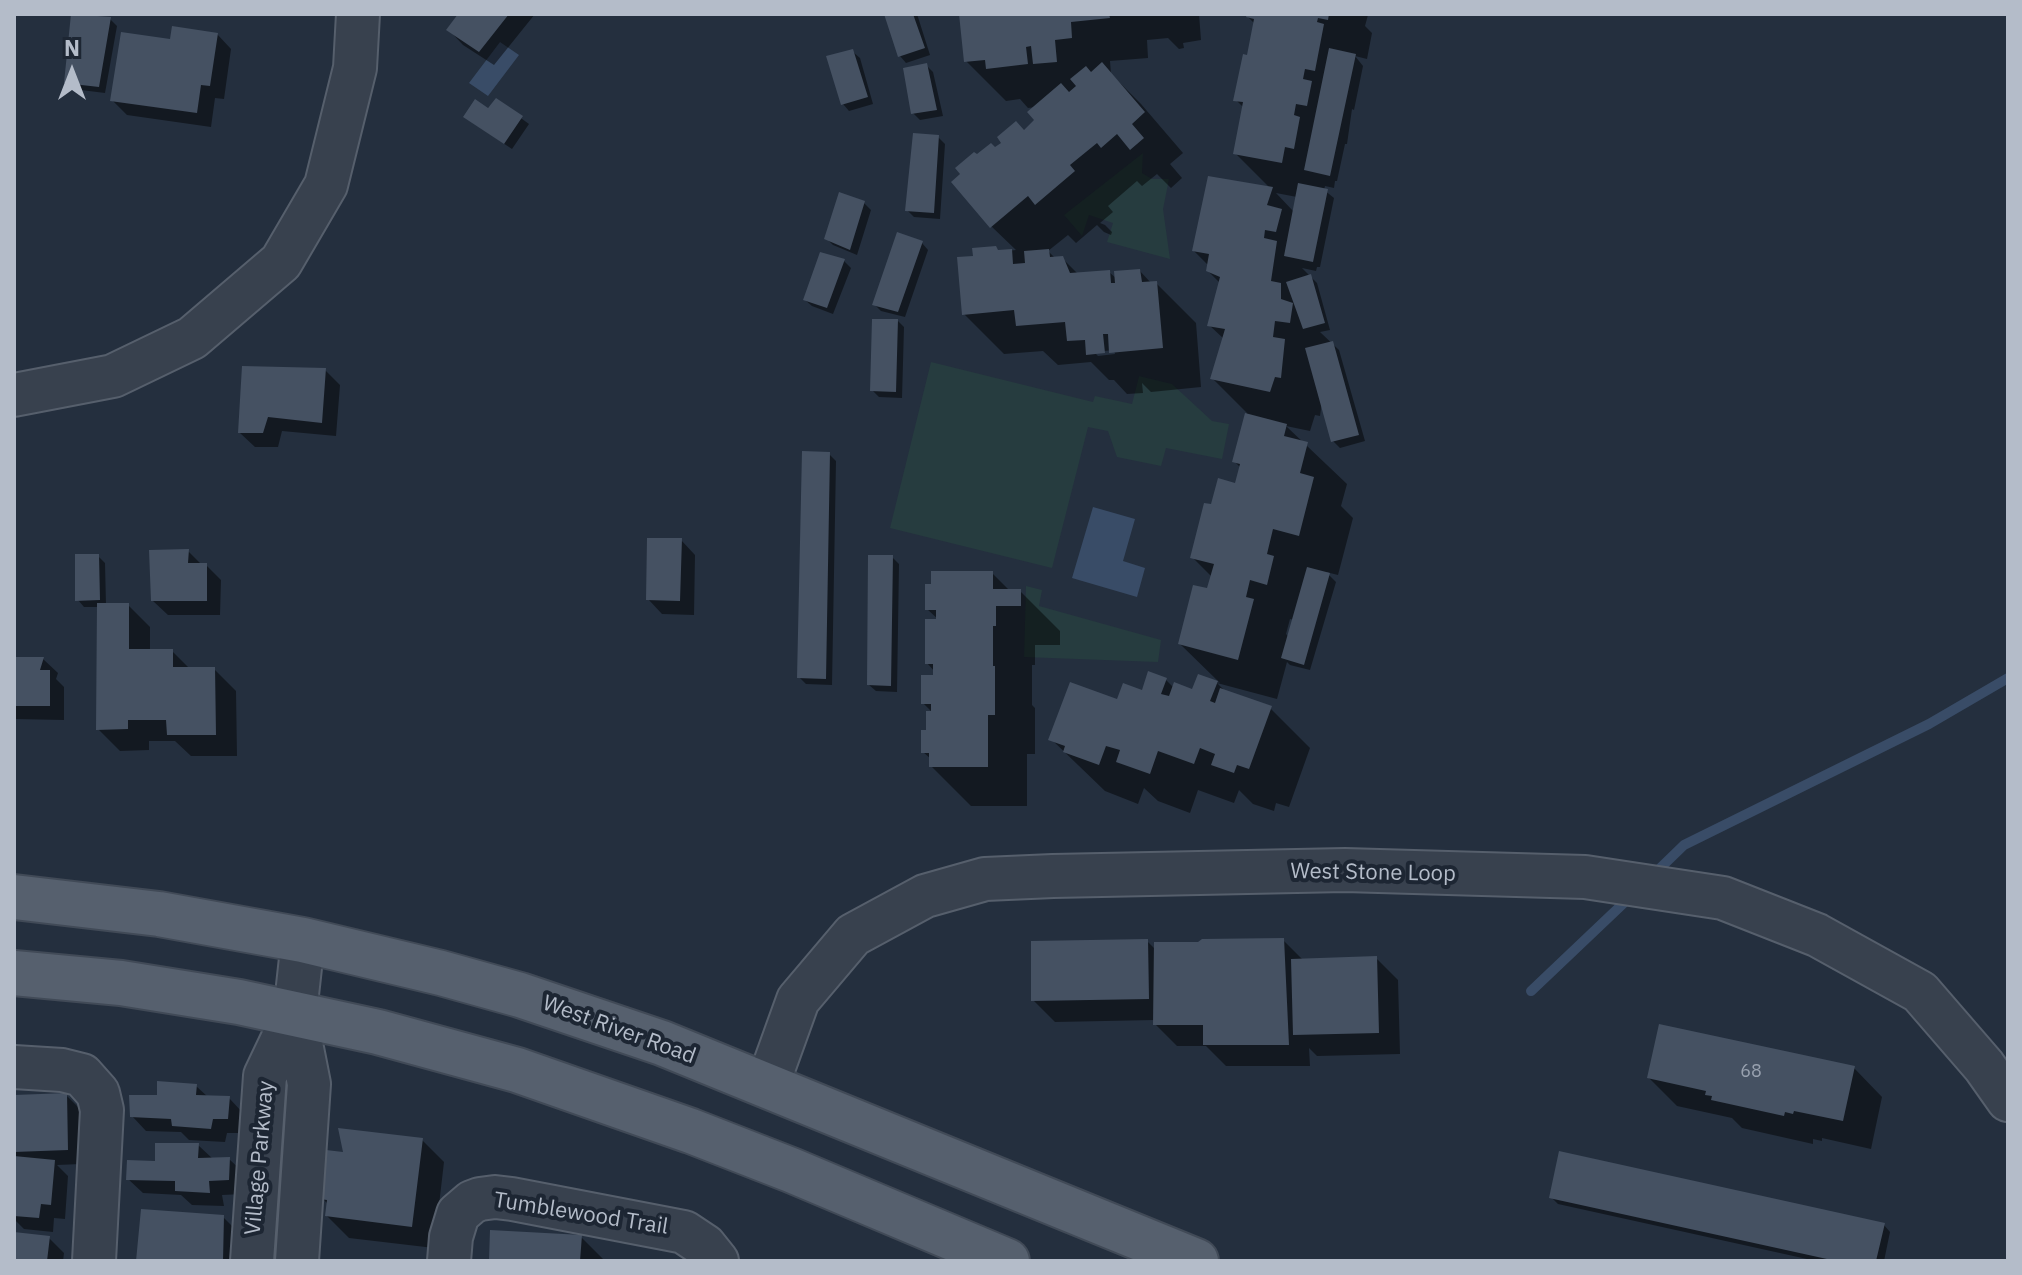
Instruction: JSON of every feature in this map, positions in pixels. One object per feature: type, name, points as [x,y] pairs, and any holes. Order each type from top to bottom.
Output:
[{"type":"main road","name":"West River Road","points":[[14,897],[159,914],[303,940],[520,995],[662,1043],[1196,1261]]},
{"type":"main road","points":[[14,973],[180,991],[295,1013],[517,1070],[691,1131],[1007,1261]]},
{"type":"street","points":[[14,395],[113,376],[192,338],[281,262],[326,185],[355,68],[358,14]]},
{"type":"street","name":"West Stone Loop","points":[[767,1086],[798,1000],[853,935],[925,896],[985,879],[1345,870],[1585,877],[1723,898],[1817,935],[1920,992],[1984,1066],[2008,1100]]},
{"type":"street","name":"Village Parkway","points":[[297,1261],[309,1082],[295,1013],[303,940]]},
{"type":"street","name":"Village Parkway","points":[[252,1261],[265,1076],[295,1013]]},
{"type":"street","points":[[14,1067],[62,1070],[82,1075],[98,1093],[102,1110],[94,1261]]},
{"type":"street","name":"Tumblewood Trail","points":[[449,1261],[451,1237],[458,1214],[480,1199],[512,1199],[684,1232],[705,1246],[717,1261]]},
{"type":"green space","points":[[1143,153],[1142,173],[1152,179],[1169,179],[1163,209],[1170,259],[1107,242],[1113,223],[1089,215],[1082,236],[1064,215]]},
{"type":"green space","points":[[931,362],[1093,402],[1095,396],[1132,404],[1139,376],[1172,384],[1212,421],[1229,424],[1222,459],[1166,448],[1161,466],[1117,457],[1108,431],[1088,427],[1052,568],[890,528]]},
{"type":"green space","points":[[1026,586],[1042,590],[1039,606],[1161,640],[1158,662],[1024,657]]},
{"type":"water","points":[[500,42],[519,55],[488,96],[469,83]]},
{"type":"water","points":[[1093,507],[1135,519],[1123,561],[1145,568],[1137,597],[1072,578]]},
{"type":"building","points":[[71,14],[111,17],[99,87],[64,83]]},
{"type":"building","points":[[458,14],[509,14],[479,52],[446,30]]},
{"type":"building","points":[[884,14],[913,14],[925,48],[898,57]]},
{"type":"building","points":[[959,14],[1109,14],[1110,18],[1071,22],[1072,38],[1055,40],[1057,62],[1033,64],[1031,46],[1026,47],[1028,64],[986,69],[985,60],[964,62]]},
{"type":"building","points":[[1247,14],[1329,14],[1328,20],[1318,18],[1317,22],[1324,24],[1315,71],[1305,69],[1303,79],[1312,81],[1307,106],[1296,104],[1294,115],[1300,117],[1294,149],[1285,147],[1282,163],[1233,154],[1243,102],[1233,101],[1254,19],[1246,17]]},
{"type":"building","points":[[172,26],[218,33],[210,86],[201,85],[197,113],[110,101],[121,32],[170,39]]},
{"type":"building","points":[[1329,48],[1356,54],[1330,176],[1304,170]]},
{"type":"building","points":[[853,49],[868,97],[841,105],[826,56]]},
{"type":"building","points":[[1102,62],[1145,112],[1132,124],[1144,138],[1130,150],[1117,134],[1101,148],[1097,143],[1070,165],[1075,171],[1035,205],[1028,196],[990,228],[951,182],[960,174],[955,168],[974,152],[977,154],[991,143],[995,147],[1001,143],[997,137],[1016,121],[1024,130],[1034,120],[1027,112],[1061,83],[1069,92],[1076,86],[1070,79],[1086,66],[1091,72]]},
{"type":"building","points":[[927,63],[937,110],[911,114],[903,68]]},
{"type":"building","points":[[496,98],[523,116],[504,144],[463,117],[475,99],[488,108]]},
{"type":"building","points":[[913,133],[939,135],[934,213],[905,211]]},
{"type":"building","points":[[1208,176],[1273,187],[1267,205],[1282,209],[1276,232],[1265,230],[1264,238],[1277,241],[1271,281],[1281,283],[1281,299],[1293,303],[1290,323],[1275,321],[1273,337],[1285,339],[1281,378],[1275,377],[1270,392],[1210,379],[1225,329],[1207,326],[1220,277],[1206,271],[1209,254],[1192,251]]},
{"type":"building","points":[[1298,183],[1328,189],[1313,262],[1284,256]]},
{"type":"building","points":[[839,192],[865,201],[850,250],[824,239]]},
{"type":"building","points":[[897,232],[923,241],[898,312],[872,305]]},
{"type":"building","points":[[996,246],[998,250],[1012,249],[1013,264],[1025,263],[1024,251],[1049,249],[1050,257],[1063,256],[1070,273],[1110,270],[1111,283],[1115,283],[1114,271],[1140,269],[1142,282],[1157,281],[1163,348],[1109,353],[1108,334],[1103,334],[1105,353],[1086,355],[1085,340],[1067,341],[1065,322],[1016,326],[1014,310],[962,315],[957,257],[973,256],[972,248]]},
{"type":"building","points":[[820,252],[845,259],[827,308],[803,300]]},
{"type":"building","points":[[1311,274],[1325,323],[1303,329],[1286,282]]},
{"type":"building","points":[[872,319],[898,319],[896,392],[870,391]]},
{"type":"building","points":[[1333,341],[1359,435],[1331,442],[1305,348]]},
{"type":"building","points":[[242,366],[326,368],[322,423],[268,417],[263,433],[238,433]]},
{"type":"building","points":[[1245,413],[1287,424],[1284,436],[1308,442],[1300,473],[1314,477],[1299,536],[1273,529],[1267,554],[1274,556],[1267,585],[1250,580],[1246,597],[1254,599],[1238,660],[1178,644],[1193,585],[1207,588],[1214,564],[1190,558],[1204,503],[1211,504],[1218,478],[1235,483],[1240,464],[1232,462]]},
{"type":"building","points":[[802,451],[830,452],[826,679],[797,678]]},
{"type":"building","points":[[647,538],[682,538],[680,601],[646,600]]},
{"type":"building","points":[[189,549],[188,563],[207,563],[207,601],[151,601],[149,550]]},
{"type":"building","points":[[75,554],[99,554],[100,600],[75,601]]},
{"type":"building","points":[[868,555],[893,555],[891,686],[867,685]]},
{"type":"building","points":[[1307,567],[1330,573],[1304,665],[1281,658]]},
{"type":"building","points":[[931,571],[993,571],[993,589],[1021,589],[1021,606],[996,606],[996,626],[993,626],[995,715],[988,715],[988,767],[929,767],[929,753],[921,753],[921,730],[926,730],[926,711],[931,711],[931,704],[921,704],[921,675],[933,675],[933,664],[925,664],[925,619],[936,619],[936,610],[925,610],[925,584],[931,584]]},
{"type":"building","points":[[97,603],[129,603],[129,649],[173,649],[173,667],[215,667],[216,735],[167,735],[166,720],[128,720],[128,729],[96,730]]},
{"type":"building","points":[[14,657],[44,657],[40,670],[50,670],[50,706],[14,706]]},
{"type":"building","points":[[1148,671],[1167,678],[1161,694],[1169,696],[1174,682],[1192,689],[1198,674],[1218,681],[1210,701],[1215,703],[1220,688],[1272,706],[1249,769],[1237,765],[1234,773],[1211,765],[1215,754],[1200,748],[1194,764],[1158,751],[1150,774],[1116,762],[1120,750],[1106,746],[1099,765],[1063,752],[1065,746],[1048,740],[1070,682],[1117,699],[1123,683],[1142,690]]},
{"type":"building","points":[[1284,938],[1289,1045],[1203,1045],[1203,1025],[1153,1025],[1154,942]]},
{"type":"building","points":[[1148,939],[1149,999],[1031,1001],[1031,941]]},
{"type":"building","points":[[1377,956],[1379,1033],[1293,1035],[1291,959]]},
{"type":"building","points":[[1659,1024],[1855,1066],[1843,1121],[1794,1111],[1793,1114],[1785,1112],[1784,1116],[1711,1100],[1712,1096],[1705,1095],[1706,1091],[1647,1078]]},
{"type":"building","points":[[157,1081],[197,1084],[196,1095],[230,1096],[228,1119],[213,1119],[211,1129],[172,1126],[171,1119],[130,1117],[129,1095],[157,1095]]},
{"type":"building","points":[[67,1093],[68,1150],[14,1152],[14,1095]]},
{"type":"building","points":[[338,1128],[423,1138],[412,1227],[325,1216],[327,1200],[320,1199],[326,1150],[343,1152]]},
{"type":"building","points":[[155,1143],[199,1143],[198,1158],[230,1157],[229,1180],[209,1181],[210,1193],[175,1191],[175,1181],[126,1180],[127,1160],[155,1161]]},
{"type":"building","points":[[1559,1151],[1885,1223],[1876,1261],[1836,1261],[1549,1198]]},
{"type":"building","points":[[14,1156],[55,1160],[51,1205],[41,1204],[39,1218],[14,1216]]},
{"type":"building","points":[[141,1209],[224,1215],[223,1261],[136,1261]]},
{"type":"building","points":[[490,1230],[582,1235],[580,1261],[489,1261]]},
{"type":"building","points":[[14,1232],[50,1236],[47,1261],[14,1261]]},
{"type":"waterway","points":[[1651,877],[1684,845],[1929,724],[2008,678]]},
{"type":"waterway","points":[[1531,991],[1631,896]]}]
